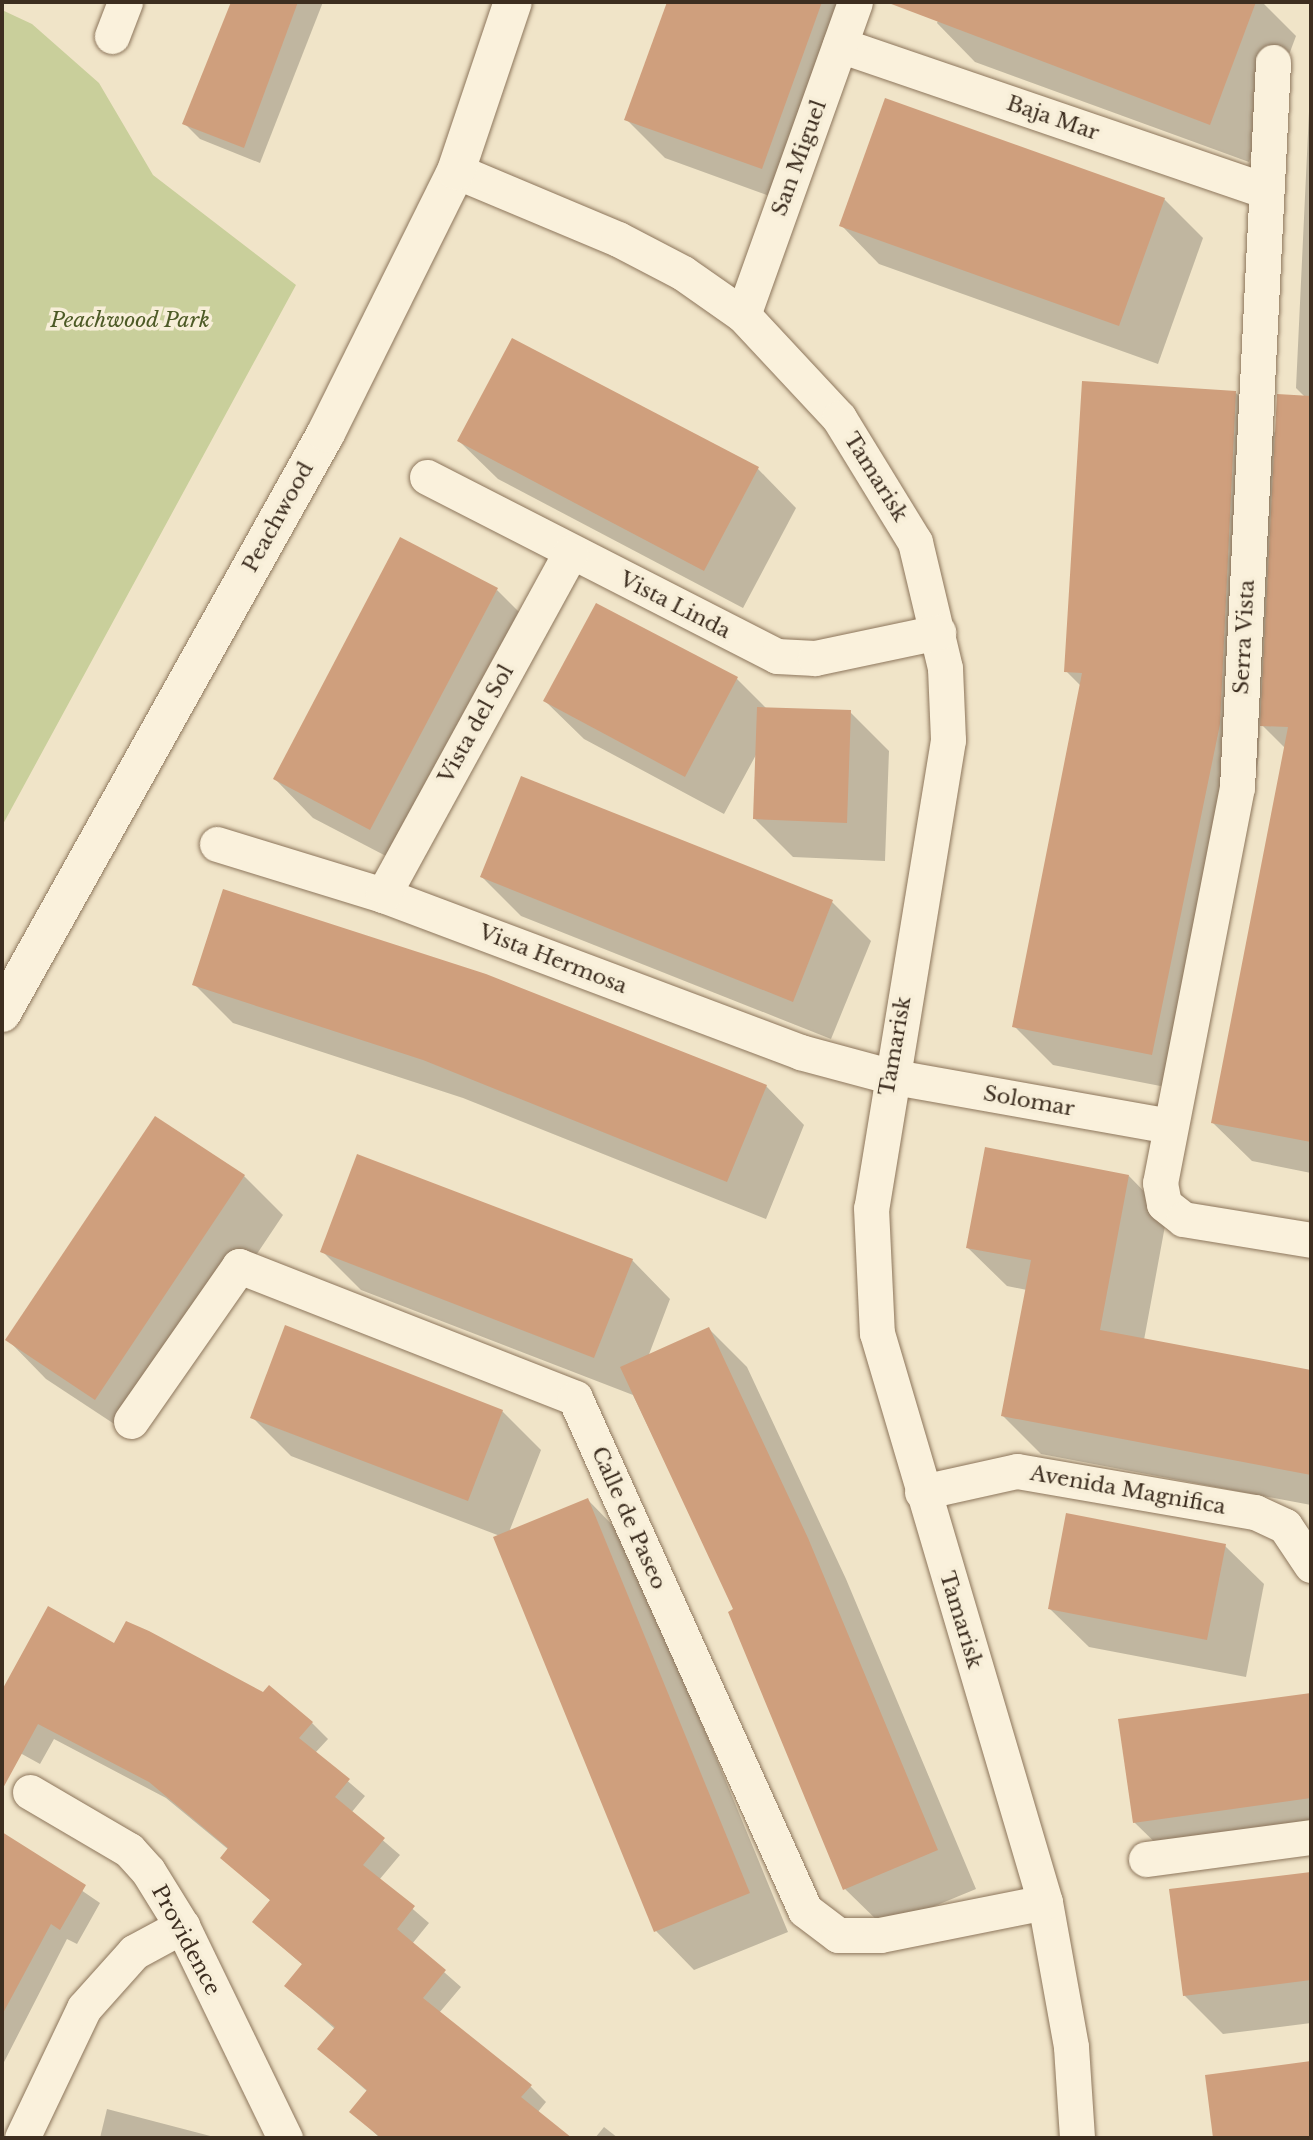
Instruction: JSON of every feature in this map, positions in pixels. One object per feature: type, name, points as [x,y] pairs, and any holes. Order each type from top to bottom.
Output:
[{"type":"street","points":[[112,36],[125,2]]},
{"type":"street","name":"Peachwood","points":[[2,1013],[326,433],[456,171],[513,2]]},
{"type":"street","name":"San Miguel","points":[[743,315],[855,2]]},
{"type":"street","name":"Baja Mar","points":[[840,45],[1266,191]]},
{"type":"street","name":"Serra Vista","points":[[1273,62],[1237,787],[1160,1183],[1164,1205],[1183,1219],[1311,1240]]},
{"type":"street","name":"Tamarisk","points":[[456,171],[618,239],[683,273],[743,315],[802,373],[872,465],[915,541],[938,632],[948,740],[889,1076],[871,1208],[877,1333],[1045,1902],[1071,2047],[1076,2138]]},
{"type":"street","name":"Vista Linda","points":[[427,477],[570,553],[777,656],[815,658],[938,632]]},
{"type":"street","name":"Vista del Sol","points":[[383,895],[570,553]]},
{"type":"street","name":"Vista Hermosa","points":[[217,844],[383,895],[800,1052],[889,1076]]},
{"type":"street","name":"Solomar","points":[[889,1076],[1169,1126]]},
{"type":"street","name":"Calle de Paseo","points":[[131,1421],[239,1266],[575,1398],[805,1910],[838,1935],[880,1935],[1045,1902]]},
{"type":"street","name":"Avenida Magnifica","points":[[922,1492],[1017,1471],[1255,1512],[1286,1526],[1311,1565]]},
{"type":"street","name":"Providence","points":[[30,1792],[129,1850],[182,1926],[285,2138]]},
{"type":"street","points":[[1146,1858],[1311,1837]]},
{"type":"street","points":[[22,2138],[84,2008],[134,1952],[182,1926]]},
{"type":"green space","name":"Peachwood Park","points":[[2,10],[32,24],[99,83],[153,175],[296,285],[2,826]]},
{"type":"building","points":[[231,2],[298,2],[244,148],[182,124]]},
{"type":"building","points":[[667,2],[822,2],[762,169],[624,120]]},
{"type":"building","points":[[886,2],[1256,2],[1210,125]]},
{"type":"building","points":[[885,98],[1165,198],[1119,326],[839,226]]},
{"type":"building","points":[[512,338],[759,467],[704,571],[457,441]]},
{"type":"building","points":[[1082,381],[1236,391],[1220,724],[1152,1055],[1012,1027],[1082,673],[1064,672]]},
{"type":"building","points":[[1277,394],[1311,396],[1311,1142],[1211,1123],[1288,727],[1260,726]]},
{"type":"building","points":[[400,537],[498,588],[370,830],[273,779]]},
{"type":"building","points":[[596,603],[738,677],[685,777],[543,701]]},
{"type":"building","points":[[757,707],[851,710],[847,823],[753,819]]},
{"type":"building","points":[[521,776],[833,900],[793,1002],[480,877]]},
{"type":"building","points":[[223,889],[486,974],[767,1085],[727,1182],[423,1060],[192,985]]},
{"type":"building","points":[[155,1116],[245,1175],[95,1400],[5,1340]]},
{"type":"building","points":[[985,1147],[1129,1175],[1100,1330],[1311,1370],[1311,1475],[1001,1416],[1031,1260],[966,1248]]},
{"type":"building","points":[[357,1154],[633,1259],[594,1358],[320,1252]]},
{"type":"building","points":[[285,1325],[503,1410],[468,1501],[250,1418]]},
{"type":"building","points":[[709,1327],[808,1538],[938,1850],[843,1890],[728,1612],[733,1609],[620,1367]]},
{"type":"building","points":[[588,1498],[750,1893],[654,1932],[493,1537]]},
{"type":"building","points":[[1066,1513],[1226,1544],[1207,1640],[1048,1609]]},
{"type":"building","points":[[48,1606],[114,1643],[126,1621],[149,1631],[263,1692],[269,1685],[313,1722],[299,1738],[350,1779],[335,1797],[385,1838],[363,1865],[415,1906],[397,1929],[446,1970],[423,1998],[532,2085],[521,2097],[572,2138],[381,2138],[349,2112],[367,2090],[317,2049],[335,2027],[284,1986],[302,1964],[252,1922],[270,1900],[220,1858],[228,1848],[149,1782],[38,1724],[2,1790],[2,1690]]},
{"type":"building","points":[[1311,1693],[1311,1798],[1133,1823],[1118,1719]]},
{"type":"building","points":[[2,1832],[86,1885],[60,1930],[51,1924],[2,2015]]},
{"type":"building","points":[[1311,1872],[1311,1980],[1183,1996],[1169,1889]]},
{"type":"building","points":[[1311,2061],[1311,2138],[1213,2138],[1205,2075]]}]
